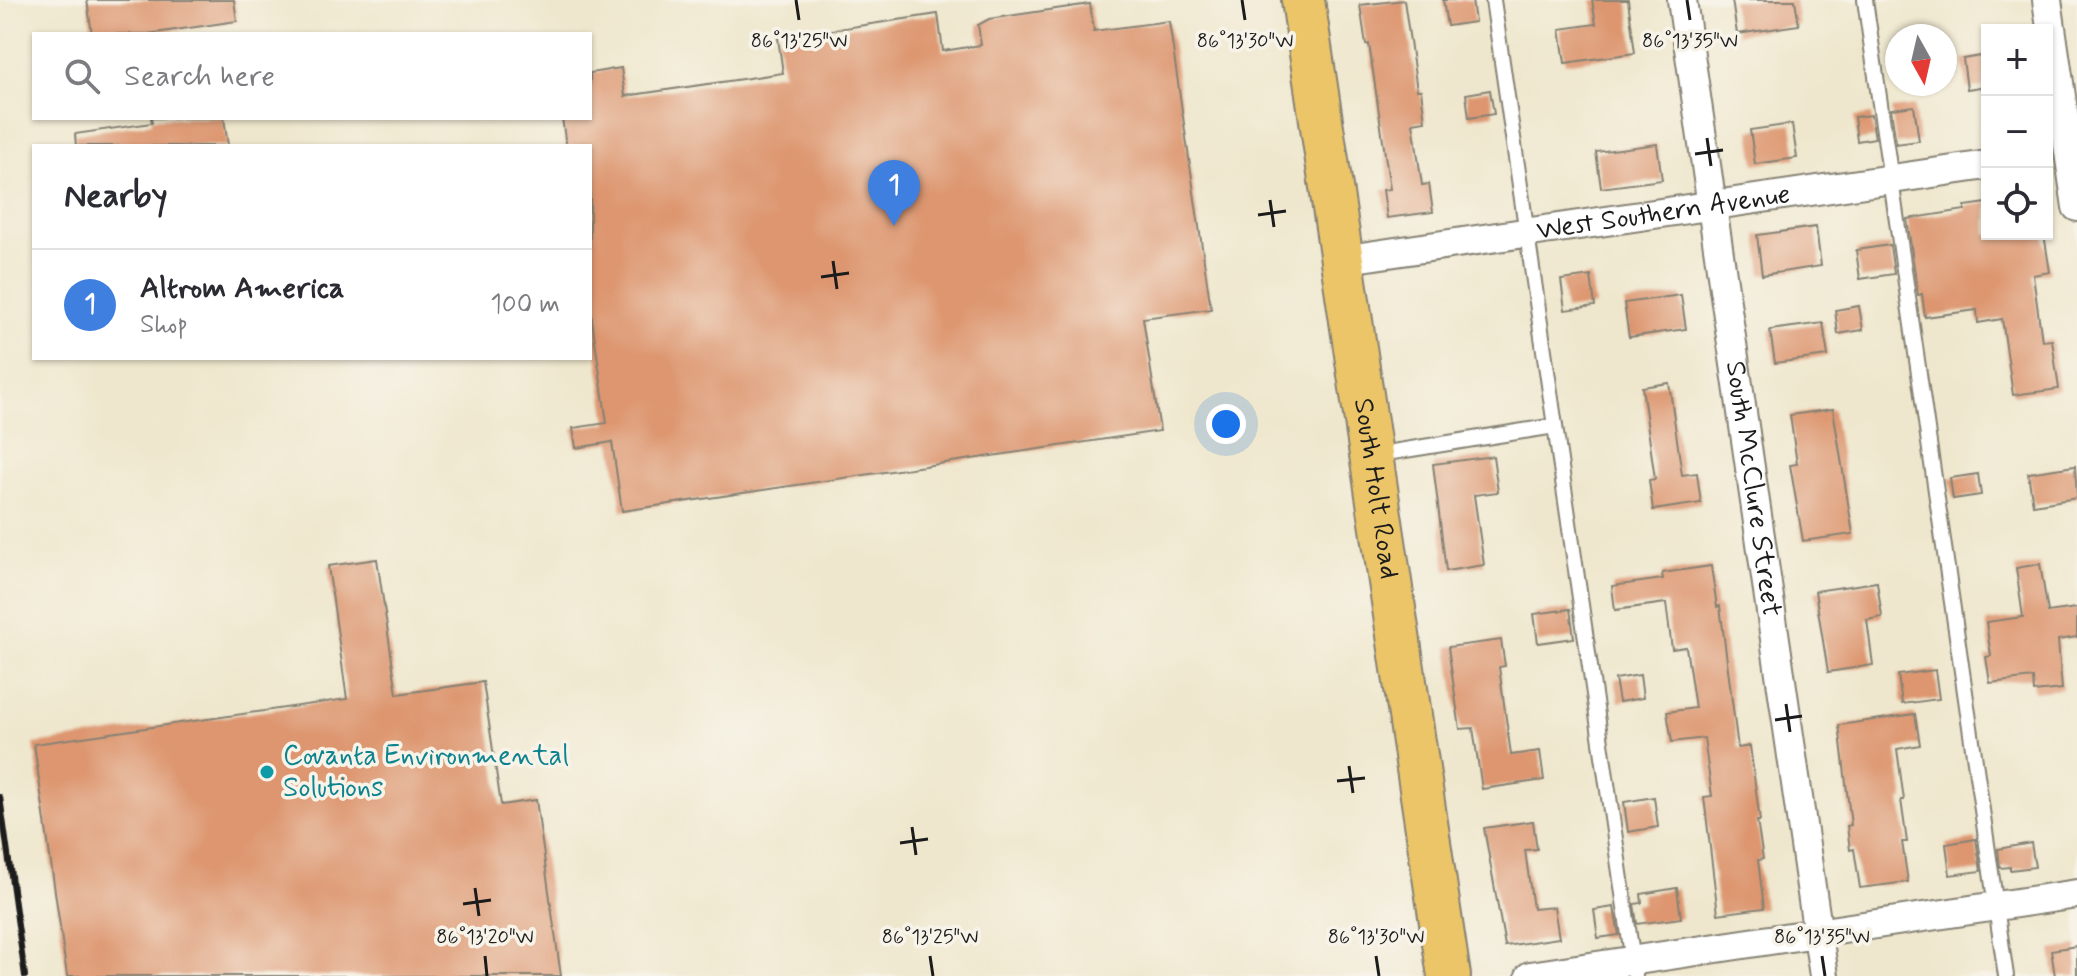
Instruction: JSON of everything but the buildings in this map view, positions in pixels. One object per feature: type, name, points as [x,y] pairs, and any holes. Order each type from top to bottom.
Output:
[{"type":"main road","name":"South Holt Road","points":[[1303,0],[1449,976]]},
{"type":"street","name":"South McClure Street","points":[[1682,0],[1824,976]]},
{"type":"street","points":[[2047,0],[2064,154],[2077,207]]},
{"type":"street","name":"West Southern Avenue","points":[[1341,260],[1981,166]]},
{"type":"street","points":[[1530,976],[1633,968],[1818,933],[2077,894]]},
{"type":"lane","points":[[1493,0],[1633,968]]},
{"type":"lane","points":[[1865,0],[2006,976]]},
{"type":"lane","points":[[1371,456],[1555,426]]},
{"type":"railway","points":[[0,797],[25,976]]},
{"type":"place","name":"Altrom America","points":[[894,226]]},
{"type":"place","name":"Covanta Environmental Solutions","points":[[267,772]]}]
